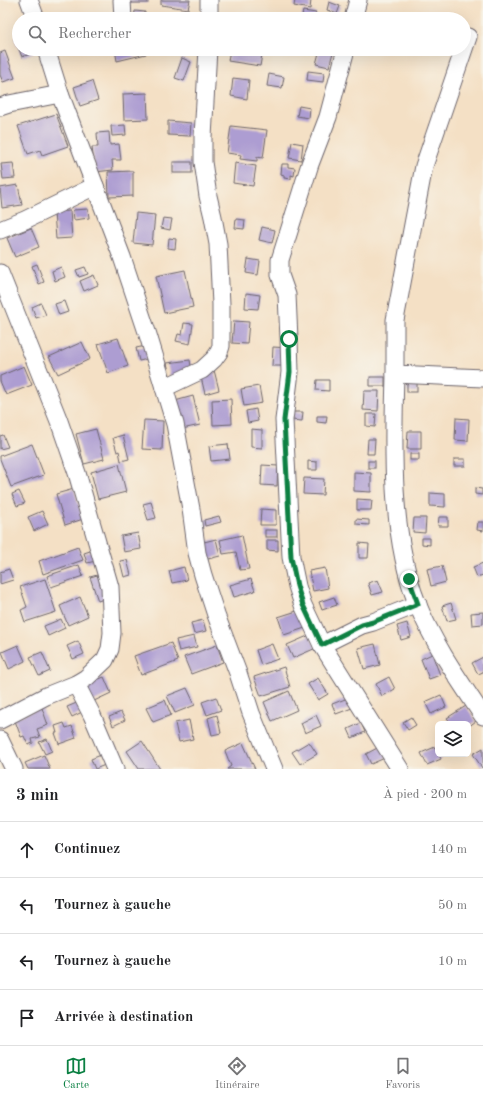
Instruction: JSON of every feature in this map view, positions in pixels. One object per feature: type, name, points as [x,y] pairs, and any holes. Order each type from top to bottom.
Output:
[{"type":"street","points":[[29,0],[33,12]]},
{"type":"street","points":[[122,0],[123,12]]},
{"type":"street","points":[[209,0],[209,12]]},
{"type":"street","points":[[355,12],[358,0]]},
{"type":"street","points":[[48,56],[60,94],[125,264],[175,424],[197,553],[203,575],[251,713],[274,769]]},
{"type":"street","points":[[164,388],[202,370],[214,359],[219,352],[220,346],[221,304],[218,244],[203,162],[208,56]]},
{"type":"street","points":[[344,56],[328,117],[310,164],[280,260],[280,275],[286,295],[289,339],[290,372],[284,420],[291,557],[297,586],[303,605],[322,645],[400,769]]},
{"type":"street","points":[[462,56],[424,166],[394,320],[396,503],[402,548],[409,579],[418,604],[448,663],[483,716]]},
{"type":"street","points":[[0,107],[60,94]]},
{"type":"street","points":[[0,230],[25,220],[95,186]]},
{"type":"street","points":[[0,273],[59,421],[77,473],[110,587],[112,602],[112,633],[110,649],[105,660],[86,678],[76,684],[46,696],[0,720]]},
{"type":"street","points":[[395,374],[483,378]]},
{"type":"street","points":[[322,645],[362,625],[418,604]]},
{"type":"street","points":[[76,684],[92,715],[115,769]]},
{"type":"street","points":[[0,740],[14,769]]},
{"type":"building","points":[[126,0],[148,0],[148,3],[126,3]]},
{"type":"building","points":[[161,0],[190,0],[188,9],[161,5]]},
{"type":"building","points":[[295,0],[311,0],[310,9],[294,6]]},
{"type":"building","points":[[329,2],[340,6],[338,12],[327,10]]},
{"type":"building","points":[[5,51],[15,78],[3,82],[0,75],[0,53]]},
{"type":"building","points":[[116,56],[138,56],[117,61]]},
{"type":"building","points":[[229,56],[262,56],[260,66],[228,61]]},
{"type":"building","points":[[318,56],[332,56],[329,67],[316,64]]},
{"type":"building","points":[[182,58],[191,62],[184,81],[175,78]]},
{"type":"building","points":[[308,71],[324,73],[323,82],[307,80]]},
{"type":"building","points":[[269,74],[284,77],[282,88],[267,86]]},
{"type":"building","points":[[233,78],[249,80],[247,99],[231,96]]},
{"type":"building","points":[[92,81],[98,100],[80,106],[74,87]]},
{"type":"building","points":[[147,93],[148,119],[124,120],[123,94]]},
{"type":"building","points":[[299,106],[310,108],[309,118],[297,116]]},
{"type":"building","points":[[56,114],[68,146],[42,155],[40,150],[28,154],[18,126]]},
{"type":"building","points":[[168,121],[191,123],[190,136],[168,135]]},
{"type":"building","points":[[125,125],[126,135],[112,136],[111,126]]},
{"type":"building","points":[[231,126],[267,130],[263,158],[257,157],[257,161],[240,159],[241,155],[227,153]]},
{"type":"building","points":[[109,132],[110,145],[119,144],[121,160],[112,160],[113,170],[95,172],[92,147],[98,147],[97,133]]},
{"type":"building","points":[[292,142],[303,144],[301,160],[289,158]]},
{"type":"building","points":[[173,162],[192,162],[192,173],[173,173]]},
{"type":"building","points":[[13,163],[15,178],[3,179],[1,164]]},
{"type":"building","points":[[235,163],[256,166],[253,186],[233,183]]},
{"type":"building","points":[[282,164],[288,164],[288,167],[295,168],[294,176],[291,175],[291,179],[284,178],[284,175],[281,174]]},
{"type":"building","points":[[133,171],[133,196],[109,197],[108,172]]},
{"type":"building","points":[[18,185],[22,205],[2,208],[0,188]]},
{"type":"building","points":[[88,209],[89,218],[74,220],[73,210]]},
{"type":"building","points":[[70,211],[72,238],[56,239],[54,212]]},
{"type":"building","points":[[136,213],[155,215],[152,245],[133,243]]},
{"type":"building","points":[[163,218],[172,219],[170,230],[161,228]]},
{"type":"building","points":[[236,219],[245,220],[244,229],[235,228]]},
{"type":"building","points":[[262,227],[275,230],[272,243],[259,240]]},
{"type":"building","points":[[31,228],[39,247],[15,257],[7,238]]},
{"type":"building","points":[[169,238],[176,239],[175,249],[168,248]]},
{"type":"building","points":[[248,259],[260,261],[258,275],[246,273]]},
{"type":"building","points":[[37,264],[44,282],[39,284],[32,266]]},
{"type":"building","points":[[61,267],[65,277],[55,281],[52,271]]},
{"type":"building","points":[[85,267],[88,274],[79,277],[76,270]]},
{"type":"building","points":[[185,270],[193,307],[164,313],[156,276]]},
{"type":"building","points":[[94,275],[98,285],[84,291],[80,281]]},
{"type":"building","points":[[246,293],[260,295],[258,309],[245,308]]},
{"type":"building","points":[[64,301],[68,312],[59,315],[55,304]]},
{"type":"building","points":[[41,303],[46,315],[36,318],[32,307]]},
{"type":"building","points":[[234,321],[249,322],[247,344],[232,343]]},
{"type":"building","points":[[184,323],[193,324],[190,344],[176,341],[178,334],[182,335]]},
{"type":"building","points":[[118,338],[128,366],[108,373],[98,344]]},
{"type":"building","points":[[82,342],[90,359],[58,374],[49,357]]},
{"type":"building","points":[[146,346],[148,359],[139,361],[136,348]]},
{"type":"building","points":[[273,347],[288,348],[287,366],[272,366]]},
{"type":"building","points":[[190,360],[192,372],[170,376],[167,363]]},
{"type":"building","points":[[24,366],[32,385],[6,395],[0,381],[0,376]]},
{"type":"building","points":[[214,370],[219,390],[205,394],[200,373]]},
{"type":"building","points":[[370,377],[385,377],[385,386],[370,386]]},
{"type":"building","points":[[317,380],[329,380],[329,391],[316,390]]},
{"type":"building","points":[[407,381],[417,381],[417,392],[407,392]]},
{"type":"building","points":[[259,386],[262,403],[244,406],[241,389]]},
{"type":"building","points":[[364,391],[379,391],[378,411],[363,410]]},
{"type":"building","points":[[193,396],[200,425],[182,429],[175,401]]},
{"type":"building","points":[[231,399],[232,424],[213,425],[212,400]]},
{"type":"building","points":[[256,409],[258,421],[248,423],[246,411]]},
{"type":"building","points":[[293,412],[303,412],[302,421],[292,420]]},
{"type":"building","points":[[366,414],[376,414],[375,427],[366,426]]},
{"type":"building","points":[[317,416],[327,416],[326,423],[317,422]]},
{"type":"building","points":[[456,418],[469,419],[468,441],[455,440]]},
{"type":"building","points":[[144,420],[163,421],[162,450],[142,449]]},
{"type":"building","points":[[96,429],[104,459],[84,464],[76,434]]},
{"type":"building","points":[[251,429],[262,430],[262,448],[251,447]]},
{"type":"building","points":[[408,431],[421,431],[421,449],[407,449]]},
{"type":"building","points":[[3,435],[8,447],[0,449],[0,436]]},
{"type":"building","points":[[123,435],[129,459],[121,461],[119,451],[117,452],[113,438]]},
{"type":"building","points":[[368,439],[375,439],[374,454],[367,454]]},
{"type":"building","points":[[32,444],[44,475],[11,487],[0,456]]},
{"type":"building","points":[[228,444],[230,459],[211,461],[209,446]]},
{"type":"building","points":[[410,454],[419,454],[419,460],[410,460]]},
{"type":"building","points":[[454,459],[465,459],[465,466],[454,466]]},
{"type":"building","points":[[308,461],[317,462],[317,470],[308,470]]},
{"type":"building","points":[[368,461],[375,461],[375,468],[368,468]]},
{"type":"building","points":[[119,464],[126,492],[98,499],[91,472]]},
{"type":"building","points":[[262,465],[278,466],[277,486],[261,485]]},
{"type":"building","points":[[354,472],[371,473],[371,492],[354,491]]},
{"type":"building","points":[[304,478],[324,479],[323,495],[303,494]]},
{"type":"building","points":[[475,488],[482,489],[482,495],[475,494]]},
{"type":"building","points":[[74,489],[83,519],[65,525],[56,494]]},
{"type":"building","points":[[19,491],[25,503],[17,506],[12,494]]},
{"type":"building","points":[[430,493],[445,494],[445,507],[430,506]]},
{"type":"building","points":[[357,499],[372,500],[371,510],[357,510]]},
{"type":"building","points":[[151,502],[156,518],[148,520],[143,504]]},
{"type":"building","points":[[261,509],[276,510],[276,525],[260,525]]},
{"type":"building","points":[[42,511],[48,524],[34,531],[28,517]]},
{"type":"building","points":[[219,516],[221,522],[205,526],[204,520]]},
{"type":"building","points":[[439,517],[448,517],[448,526],[438,526]]},
{"type":"building","points":[[414,518],[426,518],[425,533],[413,532]]},
{"type":"building","points":[[356,519],[369,520],[369,525],[356,524]]},
{"type":"building","points":[[478,522],[483,522],[483,531],[477,530]]},
{"type":"building","points":[[265,530],[277,530],[277,537],[265,537]]},
{"type":"building","points":[[138,533],[141,549],[124,552],[121,536]]},
{"type":"building","points":[[242,535],[249,569],[240,570],[236,552],[223,554],[220,540]]},
{"type":"building","points":[[422,538],[430,538],[430,545],[422,544]]},
{"type":"building","points":[[216,539],[220,556],[204,560],[200,543]]},
{"type":"building","points":[[267,540],[278,540],[278,551],[267,550]]},
{"type":"building","points":[[359,543],[369,544],[368,558],[359,558]]},
{"type":"building","points":[[78,547],[83,560],[43,574],[39,561]]},
{"type":"building","points":[[93,550],[96,561],[87,563],[84,553]]},
{"type":"building","points":[[127,560],[131,575],[124,577],[120,561]]},
{"type":"building","points":[[483,563],[483,575],[477,577],[473,567]]},
{"type":"building","points":[[79,565],[83,576],[51,587],[47,576]]},
{"type":"building","points":[[442,566],[446,582],[431,586],[427,569]]},
{"type":"building","points":[[184,567],[187,580],[172,583],[169,571]]},
{"type":"building","points":[[325,568],[328,588],[313,591],[309,571]]},
{"type":"building","points":[[9,569],[13,580],[0,584],[0,572]]},
{"type":"building","points":[[101,574],[109,597],[98,601],[90,577]]},
{"type":"building","points":[[45,579],[56,612],[25,622],[21,610],[27,607],[20,587]]},
{"type":"building","points":[[251,579],[255,591],[234,597],[230,585]]},
{"type":"building","points":[[378,580],[383,592],[372,595],[368,583]]},
{"type":"building","points":[[80,597],[88,616],[68,625],[60,606]]},
{"type":"building","points":[[334,597],[337,605],[322,610],[319,602]]},
{"type":"building","points":[[451,603],[456,619],[447,621],[442,606]]},
{"type":"building","points":[[300,610],[305,628],[284,635],[278,617]]},
{"type":"building","points":[[483,612],[483,624],[472,625],[471,613]]},
{"type":"building","points":[[61,619],[65,628],[48,636],[44,626]]},
{"type":"building","points":[[203,620],[206,631],[194,634],[191,623]]},
{"type":"building","points":[[407,623],[411,637],[401,640],[397,626]]},
{"type":"building","points":[[310,635],[316,648],[293,658],[287,645]]},
{"type":"building","points":[[194,636],[197,647],[179,651],[176,640]]},
{"type":"building","points":[[78,641],[84,654],[73,659],[67,646]]},
{"type":"building","points":[[171,643],[178,661],[141,675],[134,656]]},
{"type":"building","points":[[272,644],[278,659],[261,665],[256,650]]},
{"type":"building","points":[[375,644],[380,665],[364,669],[358,648]]},
{"type":"building","points":[[18,645],[25,661],[9,669],[2,652]]},
{"type":"building","points":[[217,645],[223,662],[191,674],[184,657]]},
{"type":"building","points":[[42,652],[50,671],[39,676],[30,657]]},
{"type":"building","points":[[432,654],[440,675],[429,679],[421,659]]},
{"type":"building","points":[[483,657],[483,672],[478,674],[472,663]]},
{"type":"building","points":[[284,667],[290,687],[261,696],[254,677]]},
{"type":"building","points":[[104,677],[111,693],[92,702],[85,685]]},
{"type":"building","points":[[389,677],[395,689],[382,696],[376,684]]},
{"type":"building","points":[[318,678],[328,694],[318,700],[308,684]]},
{"type":"building","points":[[187,688],[195,705],[175,713],[167,696]]},
{"type":"building","points":[[289,691],[297,710],[272,721],[264,702]]},
{"type":"building","points":[[441,695],[446,707],[431,714],[425,702]]},
{"type":"building","points":[[216,697],[221,710],[207,715],[202,702]]},
{"type":"building","points":[[348,698],[352,708],[336,714],[332,704]]},
{"type":"building","points":[[165,700],[171,715],[153,722],[146,708]]},
{"type":"building","points":[[79,702],[84,711],[72,717],[67,707]]},
{"type":"building","points":[[466,706],[476,721],[471,725],[471,721],[450,721],[447,718]]},
{"type":"building","points":[[42,708],[48,725],[37,729],[40,737],[32,739],[33,743],[28,745],[24,736],[21,737],[14,718]]},
{"type":"building","points":[[121,712],[125,720],[113,726],[109,717]]},
{"type":"building","points":[[217,715],[221,733],[212,735],[208,718]]},
{"type":"building","points":[[316,715],[321,726],[305,733],[301,723]]},
{"type":"building","points":[[411,717],[416,725],[408,730],[403,722]]},
{"type":"building","points":[[189,720],[193,739],[179,742],[175,723]]},
{"type":"building","points":[[64,723],[66,728],[72,726],[76,738],[59,744],[55,733],[57,733],[55,726]]},
{"type":"building","points":[[361,723],[365,732],[352,738],[348,729]]},
{"type":"building","points":[[47,739],[52,751],[45,754],[39,742]]},
{"type":"building","points":[[142,741],[160,769],[139,769],[127,751]]},
{"type":"building","points":[[309,742],[317,754],[300,764],[292,752]]},
{"type":"building","points":[[243,743],[255,769],[227,769],[231,766],[225,751]]},
{"type":"building","points":[[381,746],[387,757],[371,764],[366,754]]},
{"type":"building","points":[[435,747],[435,757],[440,757],[441,759],[427,765],[421,753]]},
{"type":"building","points":[[483,748],[483,767],[482,768],[473,754]]},
{"type":"building","points":[[44,755],[50,769],[28,769],[25,763]]},
{"type":"building","points":[[101,755],[105,765],[95,769],[91,759]]},
{"type":"route","points":[[289,339],[290,372],[284,420],[291,557],[297,586],[303,605],[322,645],[350,630],[418,604],[409,579]]}]
